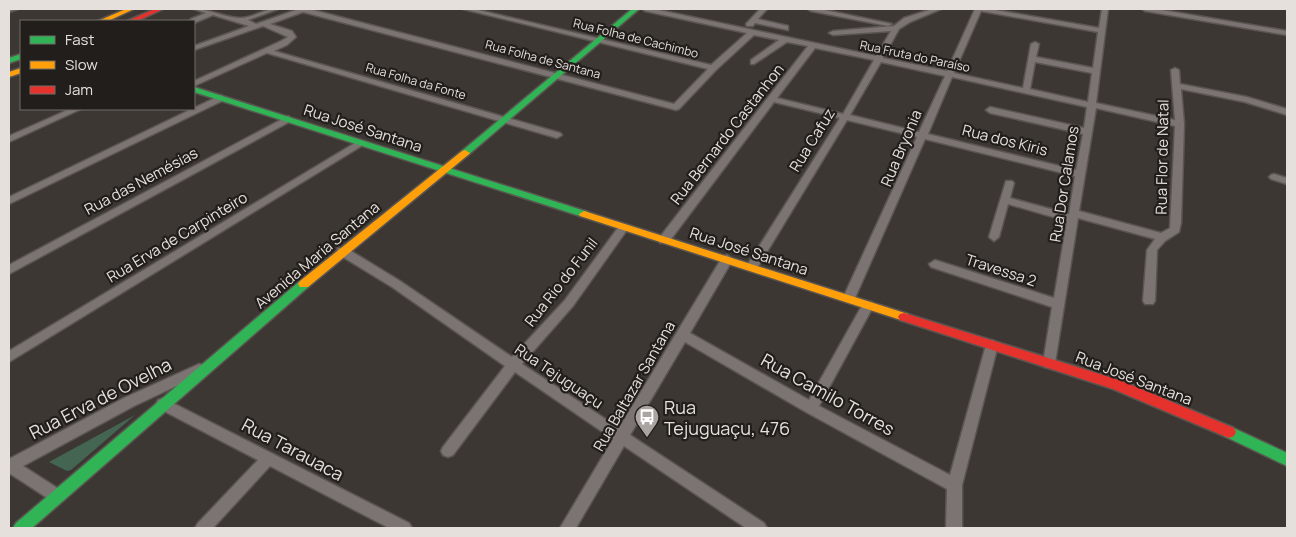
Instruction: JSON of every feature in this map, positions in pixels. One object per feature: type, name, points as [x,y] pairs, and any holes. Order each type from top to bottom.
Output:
[{"type":"street","points":[[9,10],[15,9]]},
{"type":"street","points":[[104,20],[131,9]]},
{"type":"street","points":[[133,20],[160,9]]},
{"type":"street","points":[[195,84],[267,51],[292,37],[289,33],[197,9]]},
{"type":"street","points":[[241,20],[275,9]]},
{"type":"street","points":[[195,48],[304,9]]},
{"type":"street","name":"Rua Folha de Santana","points":[[304,9],[676,107],[748,32],[753,20],[764,9]]},
{"type":"street","name":"Rua Folha de Cachimbo","points":[[466,9],[713,68]]},
{"type":"street","name":"Avenida Maria Santana","points":[[21,528],[342,251],[443,170],[636,9]]},
{"type":"street","name":"Rua Fruta do Paraíso","points":[[645,9],[1180,124]]},
{"type":"street","points":[[811,9],[897,27]]},
{"type":"street","points":[[834,33],[897,27],[938,9]]},
{"type":"street","points":[[979,9],[1103,31]]},
{"type":"street","name":"Rua Bryonia","points":[[849,298],[979,9]]},
{"type":"street","name":"Rua Dor Calamos","points":[[1049,363],[1088,132],[1105,9]]},
{"type":"street","points":[[1145,9],[1176,11],[1287,33]]},
{"type":"street","points":[[195,21],[212,13]]},
{"type":"street","points":[[753,20],[785,28]]},
{"type":"street","name":"Rua Cafuz","points":[[752,267],[879,60],[897,27]]},
{"type":"street","points":[[754,62],[784,40]]},
{"type":"street","points":[[1026,91],[1035,44]]},
{"type":"street","name":"Rua Bernardo Castanhon","points":[[664,240],[812,46]]},
{"type":"street","name":"Rua Folha da Fonte","points":[[267,51],[557,135]]},
{"type":"street","points":[[1032,59],[1097,71]]},
{"type":"street","name":"Rua Flor de Natal","points":[[1148,301],[1151,257],[1155,244],[1162,237],[1175,230],[1176,223],[1180,124],[1175,70]]},
{"type":"street","points":[[1177,86],[1247,100],[1287,112]]},
{"type":"street","name":"Rua José Santana","points":[[195,88],[443,170],[727,259],[1117,385],[1235,435],[1287,460]]},
{"type":"street","points":[[9,201],[222,98]]},
{"type":"street","name":"Rua dos Kiris","points":[[772,99],[1080,174]]},
{"type":"street","points":[[9,139],[75,110]]},
{"type":"street","points":[[990,110],[1088,132]]},
{"type":"street","name":"Rua das Nemésias","points":[[9,270],[288,119]]},
{"type":"street","name":"Rua Erva de Carpinteiro","points":[[9,357],[360,143]]},
{"type":"street","points":[[1274,176],[1287,181]]},
{"type":"street","points":[[994,238],[1009,182]]},
{"type":"street","name":"Rua Flor de Natal","points":[[1004,200],[1162,237]]},
{"type":"street","name":"Rua Rio do Funil","points":[[448,450],[514,366],[569,303],[624,227]]},
{"type":"street","name":"Rua Tejuguaçu","points":[[342,251],[399,286],[514,366],[759,528]]},
{"type":"street","name":"Rua Baltazar Santana","points":[[568,528],[623,438],[727,259]]},
{"type":"street","name":"Travessa 2","points":[[935,264],[1058,304]]},
{"type":"street","points":[[811,408],[868,305]]},
{"type":"street","name":"Rua Camilo Torres","points":[[683,335],[811,408],[955,485]]},
{"type":"street","points":[[954,528],[955,485],[992,345]]},
{"type":"street","name":"Rua Erva de Ovelha","points":[[9,466],[129,402],[210,364]]},
{"type":"street","name":"Rua Tarauaca","points":[[163,404],[269,458],[397,527]]},
{"type":"street","points":[[203,528],[269,458]]},
{"type":"street","points":[[9,466],[57,496]]},
{"type":"green space","points":[[135,415],[71,470],[67,471],[49,462]]},
{"type":"traffic: fast","points":[[465,153],[636,9]]},
{"type":"traffic: fast","points":[[9,61],[20,56]]},
{"type":"traffic: fast","points":[[195,89],[584,214]]},
{"type":"traffic: fast","points":[[21,528],[304,284]]},
{"type":"traffic: fast","points":[[1229,432],[1287,460]]},
{"type":"traffic: slow","points":[[104,20],[131,9]]},
{"type":"traffic: slow","points":[[9,75],[20,70]]},
{"type":"traffic: slow","points":[[304,284],[465,153]]},
{"type":"traffic: slow","points":[[584,214],[904,317]]},
{"type":"traffic: jam","points":[[133,20],[160,9]]},
{"type":"traffic: jam","points":[[904,317],[1117,385],[1229,432]]},
{"type":"place","name":"Rua Tejuguaçu, 476","points":[[647,438]]}]
